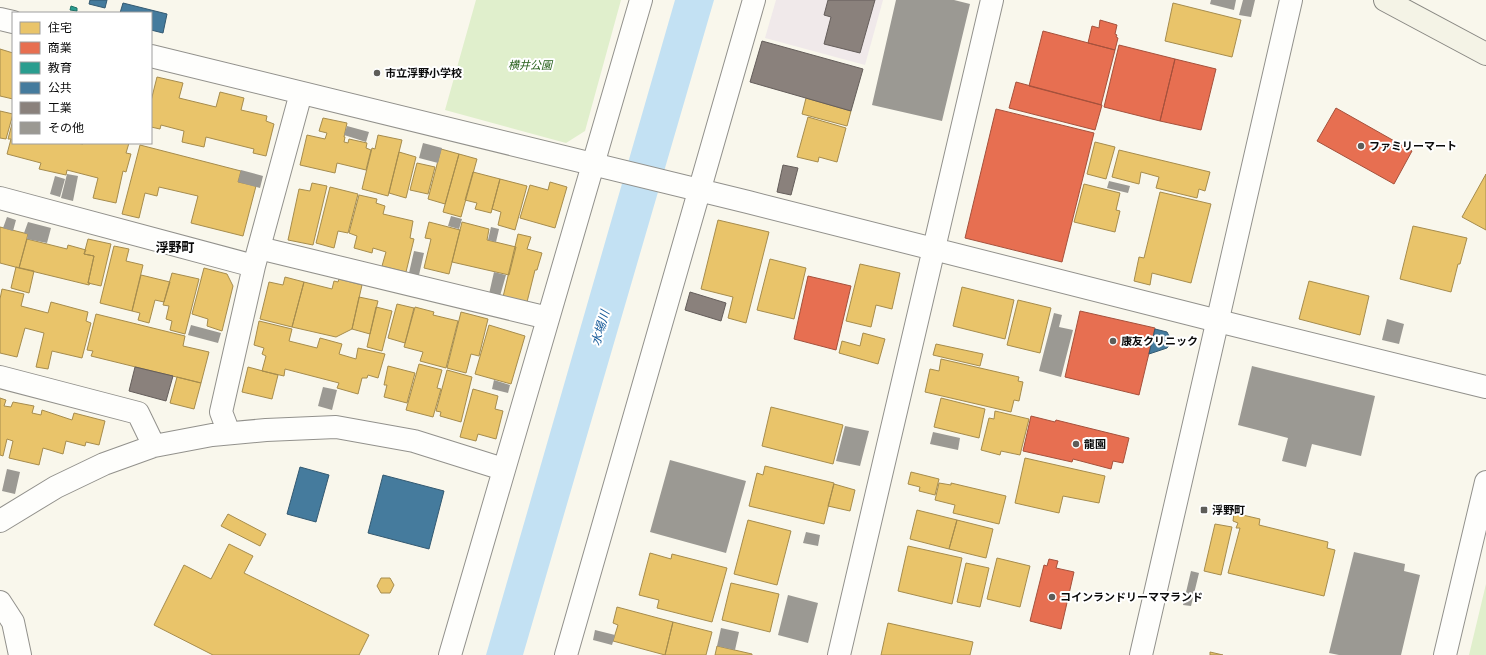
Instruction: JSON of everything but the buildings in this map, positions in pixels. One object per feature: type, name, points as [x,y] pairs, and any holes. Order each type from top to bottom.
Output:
[{"type":"main road","points":[[1385,0],[1486,54]]},
{"type":"street","points":[[450,655],[548,318],[599,166],[641,0]]},
{"type":"street","points":[[566,655],[692,189],[754,0]]},
{"type":"street","points":[[839,655],[992,0]]},
{"type":"street","points":[[1141,655],[1291,0]]},
{"type":"street","points":[[0,19],[12,22]]},
{"type":"street","points":[[152,56],[933,248],[1218,321],[1486,387]]},
{"type":"street","points":[[229,433],[221,412],[257,257],[301,93]]},
{"type":"street","points":[[0,198],[257,257],[548,318]]},
{"type":"street","points":[[0,377],[138,413],[154,446]]},
{"type":"street","points":[[0,521],[56,487],[104,464],[154,446],[212,434],[336,427],[414,442],[503,469]]},
{"type":"street","points":[[1445,655],[1486,482]]},
{"type":"street","points":[[0,602],[12,622],[20,655]]},
{"type":"shaded area","points":[[776,0],[883,0],[865,65],[765,38]]},
{"type":"green space","name":"横井公園","points":[[476,0],[621,0],[585,131],[566,143],[445,110]]},
{"type":"green space","points":[[1486,584],[1486,655],[1469,655]]},
{"type":"water","name":"水場川","points":[[675,0],[714,0],[523,655],[486,655]]},
{"type":"place","name":"市立浮野小学校","points":[[377,73]]},
{"type":"place","name":"ファミリーマート","points":[[1361,146]]},
{"type":"place","name":"康友クリニック","points":[[1113,341]]},
{"type":"place","name":"龍園","points":[[1076,444]]},
{"type":"place","name":"浮野町","points":[[1204,510]]},
{"type":"place","name":"コインランドリーママランド","points":[[1052,597]]},
{"type":"district","name":"浮野町","points":[[175,247]]}]
